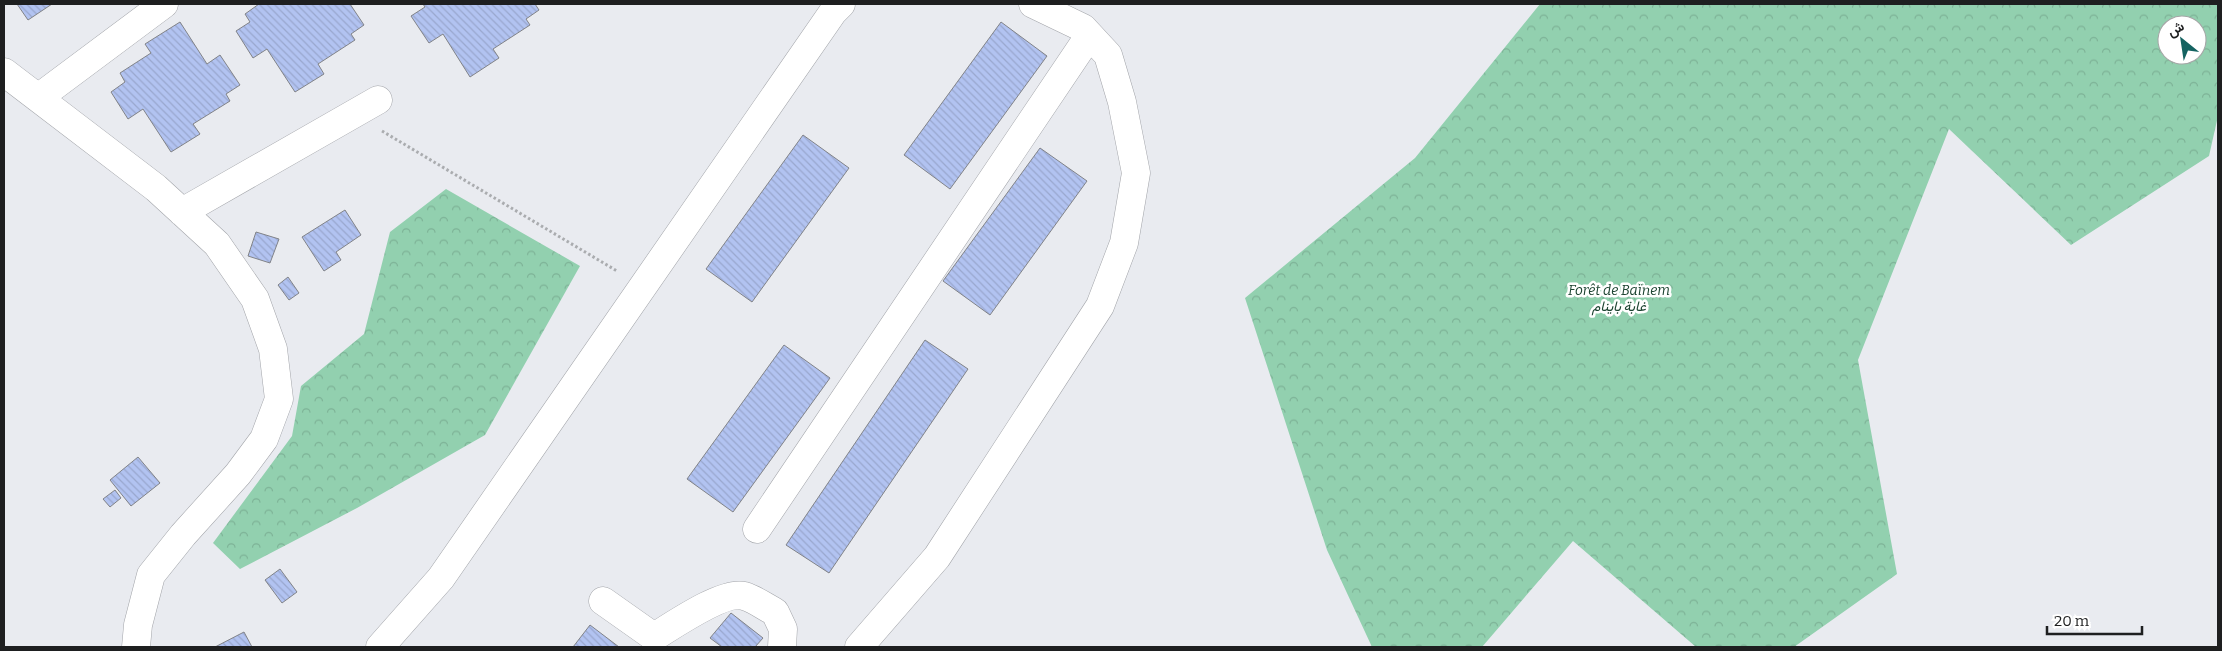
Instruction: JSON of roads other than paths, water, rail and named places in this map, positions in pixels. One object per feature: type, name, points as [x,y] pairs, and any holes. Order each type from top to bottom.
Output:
[{"type":"street","points":[[38,98],[164,4]]},
{"type":"street","points":[[380,647],[441,578],[642,286],[833,12],[841,4]]},
{"type":"street","points":[[859,647],[937,557],[1100,306],[1124,243],[1136,173],[1122,102],[1108,55],[1083,28],[1033,4]]},
{"type":"street","points":[[756,529],[1089,36]]},
{"type":"street","points":[[4,72],[156,188],[218,244],[255,300],[273,349],[279,399],[264,439],[238,474],[183,535],[151,576],[138,625],[136,647]]},
{"type":"street","points":[[182,212],[378,100]]},
{"type":"street","points":[[604,601],[654,637],[709,604],[743,596],[775,612],[783,629],[782,647]]},
{"type":"park label","name":"Forêt de Baïnem غابة باينام","points":[[1619,298]]}]
